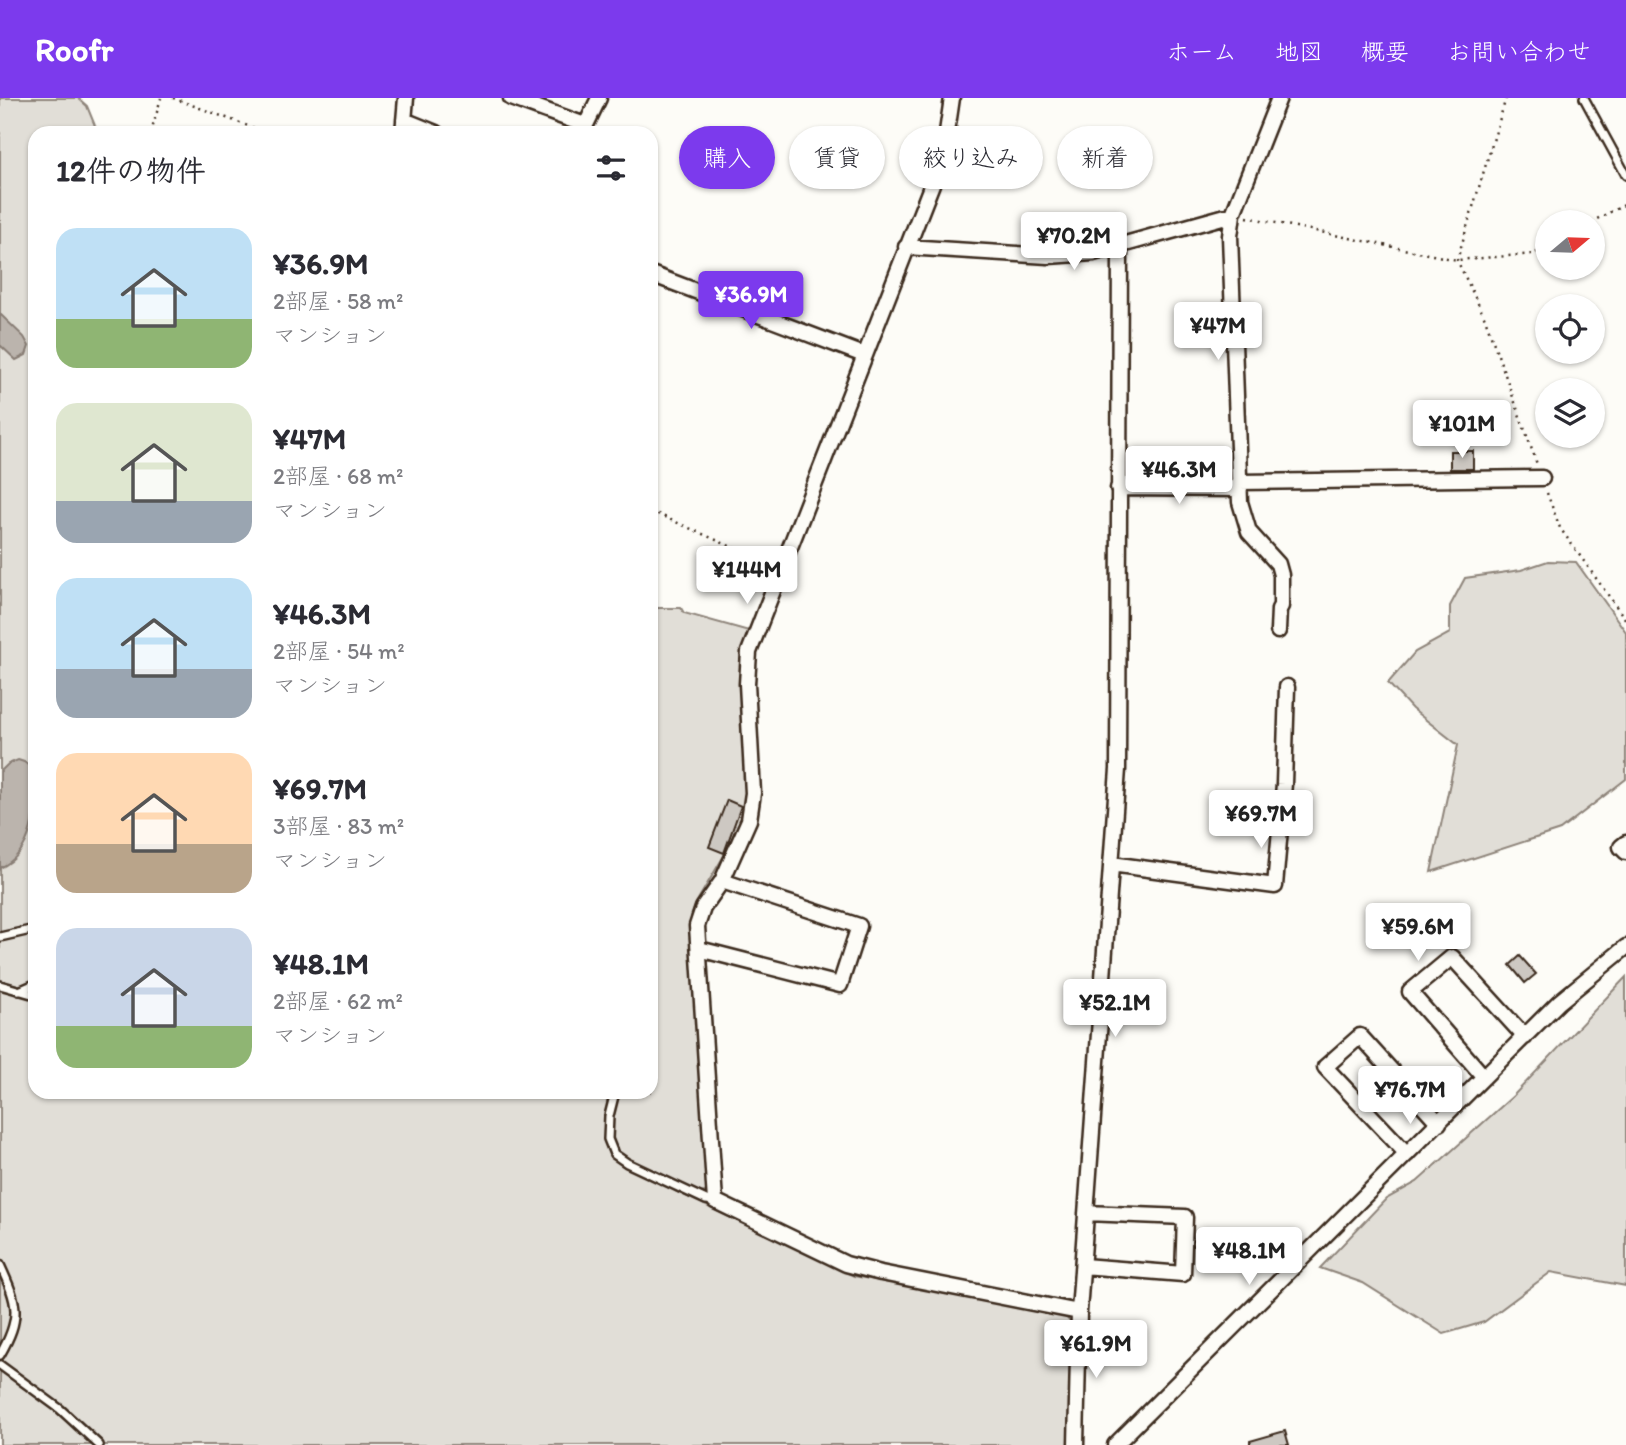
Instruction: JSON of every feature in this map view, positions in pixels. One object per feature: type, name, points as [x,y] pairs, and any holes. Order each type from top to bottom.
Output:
[{"type":"street","points":[[403,126],[406,98]]},
{"type":"street","points":[[511,98],[577,126]]},
{"type":"street","points":[[585,126],[599,98]]},
{"type":"street","points":[[952,98],[945,146],[749,652],[747,684],[753,793],[749,820],[722,881],[703,908],[697,926],[715,1201],[846,1264],[1079,1312]]},
{"type":"street","points":[[1278,631],[1281,606],[1279,564],[1249,532],[1240,502],[1230,236],[1233,214],[1279,98]]},
{"type":"street","points":[[906,247],[1048,256],[1093,253],[1233,214]]},
{"type":"street","points":[[1076,1445],[1079,1312],[1118,769],[1120,247]]},
{"type":"street","points":[[658,277],[864,355]]},
{"type":"street","points":[[1118,488],[1542,478]]},
{"type":"street","points":[[1111,864],[1275,886],[1284,784],[1287,687]]},
{"type":"street","points":[[1626,843],[1622,847],[1626,852]]},
{"type":"street","points":[[699,949],[840,985],[859,926],[722,881]]},
{"type":"street","points":[[1115,1445],[1559,1003],[1626,947]]},
{"type":"street","points":[[1484,1077],[1410,992],[1452,957],[1525,1037]]},
{"type":"street","points":[[1407,1154],[1325,1067],[1360,1036],[1439,1123]]},
{"type":"street","points":[[1083,1266],[1184,1274],[1185,1217],[1086,1213]]},
{"type":"lane","points":[[1584,98],[1626,175]]},
{"type":"lane","points":[[0,937],[28,931]]},
{"type":"lane","points":[[0,985],[28,993]]},
{"type":"lane","points":[[18,991],[28,987]]},
{"type":"lane","points":[[613,1099],[608,1139],[614,1154],[627,1163],[706,1200],[715,1201]]},
{"type":"lane","points":[[0,1265],[9,1284],[16,1310],[13,1331],[0,1355]]},
{"type":"lane","points":[[0,1365],[60,1409],[99,1445]]},
{"type":"path","points":[[153,126],[161,98]]},
{"type":"path","points":[[173,98],[248,126]]},
{"type":"path","points":[[1506,98],[1457,260],[1484,316],[1560,528],[1626,620]]},
{"type":"path","points":[[1605,215],[1626,204]]},
{"type":"path","points":[[1233,214],[1457,260],[1535,253]]},
{"type":"path","points":[[658,515],[780,569]]},
{"type":"shaded area","points":[[0,98],[78,98],[87,106],[95,126],[28,126],[28,1099],[658,1099],[658,608],[681,608],[684,613],[749,631],[754,763],[741,827],[696,903],[691,917],[708,1188],[699,1193],[678,1184],[675,1191],[854,1276],[1065,1316],[1072,1324],[1070,1445],[0,1445]]},
{"type":"shaded area","points":[[0,314],[24,337],[28,349],[26,355],[16,360],[0,345]]},
{"type":"shaded area","points":[[1548,561],[1576,562],[1626,632],[1626,779],[1560,830],[1431,872],[1458,745],[1412,709],[1388,683],[1415,652],[1450,633],[1450,606],[1465,578],[1521,570]]},
{"type":"shaded area","points":[[18,760],[28,765],[28,836],[21,850],[0,868],[0,772],[8,764]]},
{"type":"shaded area","points":[[1626,977],[1626,1286],[1551,1272],[1484,1322],[1444,1334],[1363,1283],[1320,1268],[1386,1199],[1417,1182],[1513,1096]]},
{"type":"building","points":[[1450,451],[1473,451],[1473,469],[1450,469]]},
{"type":"building","points":[[727,800],[741,806],[724,853],[709,847]]},
{"type":"building","points":[[1520,956],[1536,974],[1525,983],[1510,965]]},
{"type":"building","points":[[1285,1431],[1289,1445],[1250,1445],[1250,1441]]}]
